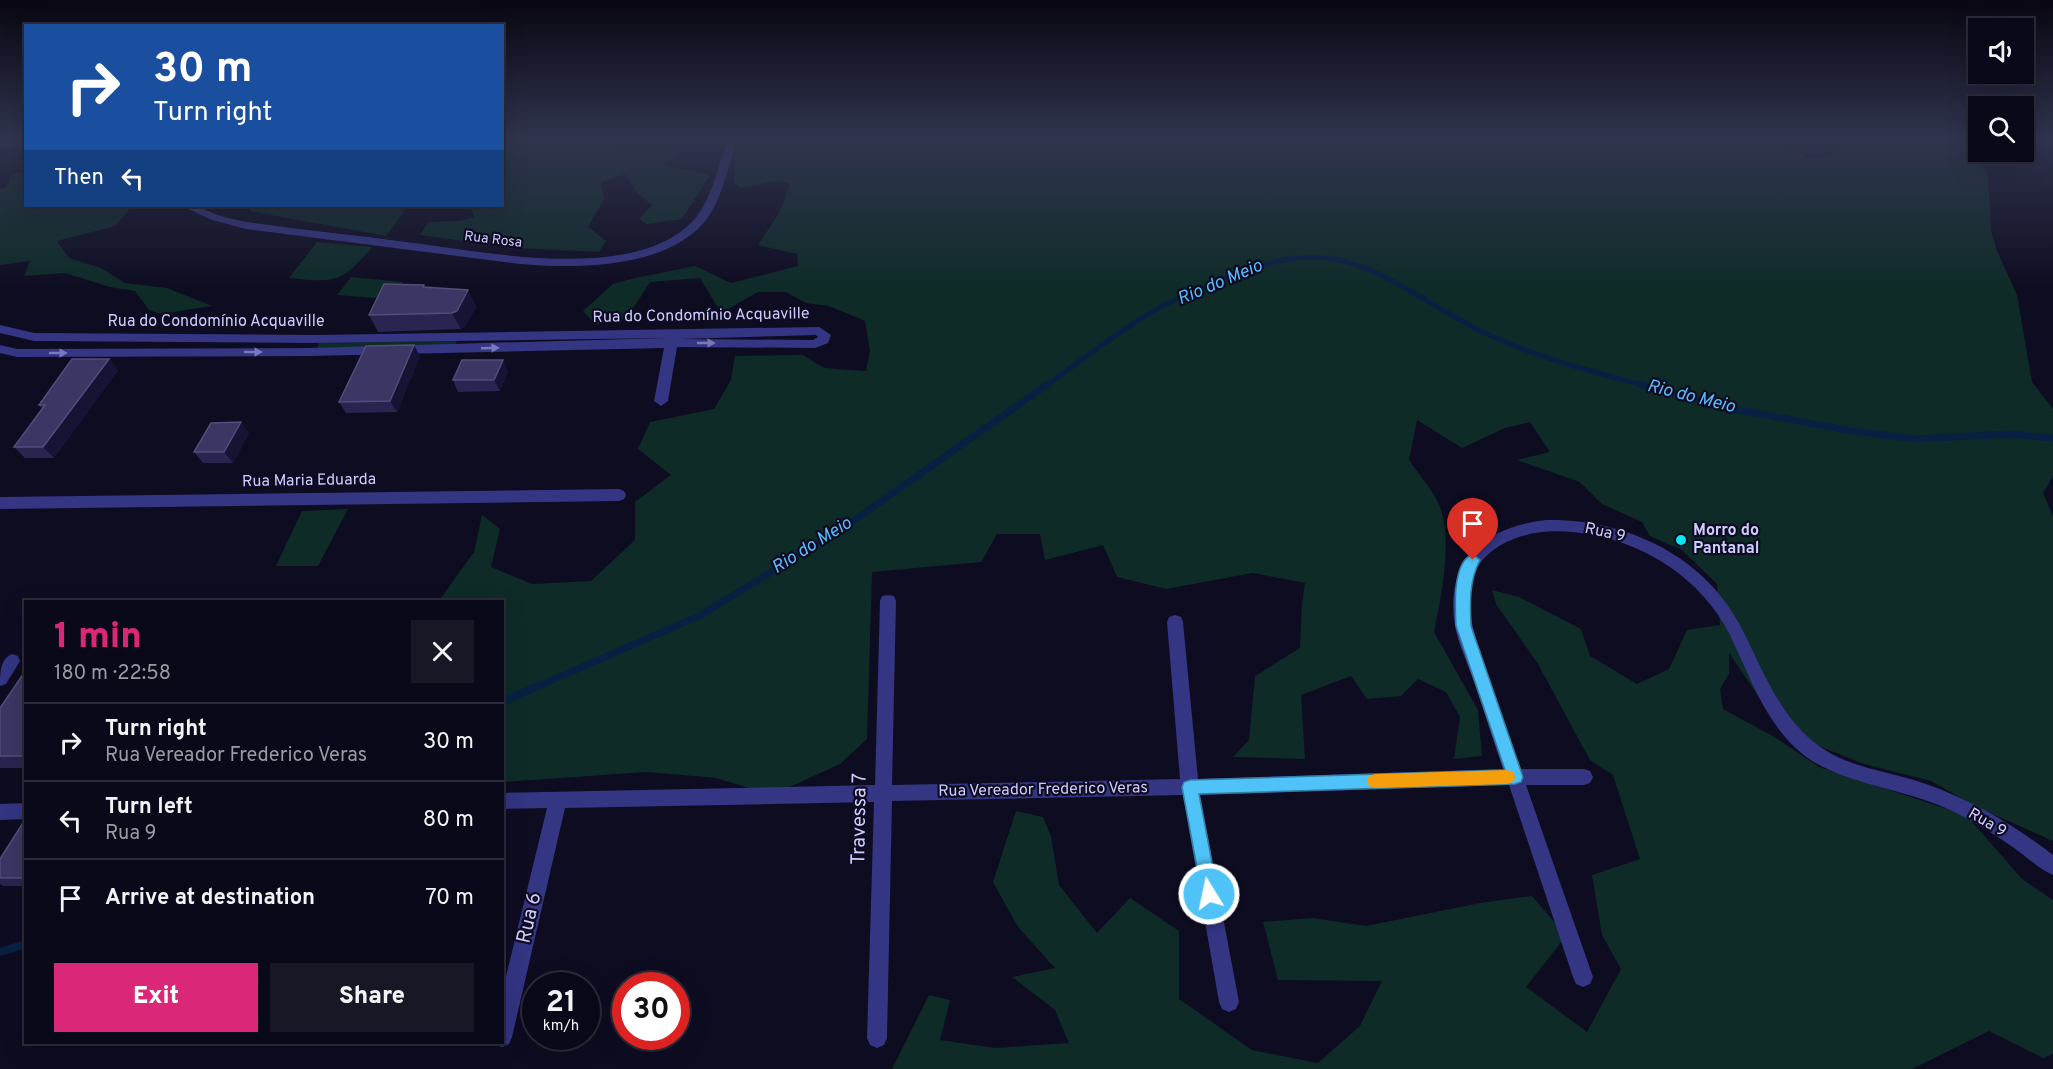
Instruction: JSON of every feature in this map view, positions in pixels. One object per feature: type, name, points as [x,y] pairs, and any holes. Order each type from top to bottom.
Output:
[{"type":"street","name":"Rua Rosa","points":[[190,207],[203,214],[227,221],[273,229],[532,260],[581,263],[618,260],[664,244],[686,232],[702,218],[710,206],[716,189]]},
{"type":"street","name":"Rua do Condomínio Acquaville","points":[[0,329],[34,337],[315,339],[462,343]]},
{"type":"street","name":"Rua do Condomínio Acquaville","points":[[0,349],[17,353],[309,352],[462,343],[672,338],[819,331],[825,335],[824,340],[815,344],[672,338]]},
{"type":"street","points":[[127,353],[137,337]]},
{"type":"street","points":[[661,401],[672,338]]},
{"type":"street","points":[[309,352],[315,339]]},
{"type":"street","name":"Rua Maria Eduarda","points":[[0,502],[619,495]]},
{"type":"street","name":"Rua 9","points":[[1584,976],[1463,626],[1462,602],[1466,570],[1480,549],[1505,535],[1528,529],[1561,526],[1589,528],[1620,534],[1667,555],[1708,590],[1730,620],[1765,693],[1779,716],[1802,743],[1816,754],[1840,765],[1949,801],[2028,847],[2053,866]]},
{"type":"street","name":"Travessa 7","points":[[877,1038],[888,601]]},
{"type":"street","points":[[1175,622],[1190,787],[1229,1002]]},
{"type":"street","points":[[0,679],[12,661]]},
{"type":"street","name":"Rua Vereador Frederico Veras","points":[[504,801],[1584,777]]},
{"type":"street","name":"Rua 6","points":[[504,1029],[558,800]]},
{"type":"street","points":[[0,812],[24,812]]},
{"type":"green space","points":[[0,189],[24,189],[24,207],[124,207],[129,210],[115,226],[57,241],[69,258],[101,268],[125,283],[167,288],[212,306],[161,314],[149,310],[135,291],[110,287],[65,273],[24,276],[30,261],[0,265]]},
{"type":"green space","points":[[504,189],[602,189],[604,199],[588,227],[606,241],[599,252],[515,248],[420,235],[428,222],[459,221],[474,217],[470,207],[504,207]]},
{"type":"green space","points":[[634,189],[701,189],[682,219],[647,224],[639,219],[652,205]]},
{"type":"green space","points":[[788,189],[1989,189],[1991,230],[1997,251],[2017,295],[2032,382],[2053,409],[2053,476],[2043,493],[2053,516],[2053,841],[1977,807],[1931,781],[1864,764],[1796,737],[1765,706],[1729,653],[1729,674],[1720,689],[1723,709],[1776,738],[1819,767],[1966,815],[2022,879],[2053,900],[2053,1054],[2043,1058],[1989,1031],[1912,1069],[892,1069],[929,995],[950,1000],[940,1040],[995,1048],[1069,1043],[1055,1010],[1012,977],[1055,968],[1018,927],[993,882],[1016,811],[1043,817],[1051,836],[1059,885],[1097,933],[1130,898],[1179,931],[1179,999],[1252,1050],[1318,1063],[1360,1026],[1382,981],[1278,980],[1263,922],[1312,918],[1366,926],[1480,903],[1532,896],[1566,936],[1526,987],[1587,1032],[1621,969],[1602,935],[1592,875],[1640,859],[1613,775],[1590,760],[1538,664],[1496,604],[1492,590],[1519,597],[1581,629],[1590,656],[1637,684],[1669,669],[1687,630],[1720,625],[1717,584],[1682,550],[1650,536],[1642,522],[1602,504],[1580,482],[1517,460],[1550,452],[1530,422],[1505,428],[1462,448],[1417,420],[1409,460],[1440,507],[1446,536],[1440,603],[1434,632],[1478,710],[1482,756],[1454,759],[1460,717],[1446,692],[1418,679],[1401,696],[1367,699],[1351,676],[1301,695],[1305,759],[1233,757],[1249,740],[1255,676],[1300,648],[1305,583],[1253,573],[1166,589],[1117,577],[1103,545],[1045,560],[1040,534],[997,534],[981,562],[872,572],[867,739],[840,764],[772,795],[716,778],[646,772],[504,782],[504,600],[439,600],[474,552],[482,515],[500,529],[491,567],[532,584],[591,581],[635,540],[635,502],[671,475],[638,449],[650,422],[714,409],[731,380],[735,356],[803,355],[824,368],[866,371],[870,351],[865,321],[829,306],[806,303],[786,292],[758,292],[721,313],[700,278],[650,282],[627,318],[596,325],[583,311],[613,284],[631,279],[695,266],[731,283],[798,266],[797,254],[758,245],[779,213]]},
{"type":"green space","points":[[251,207],[404,207],[403,213],[386,236],[249,211]]},
{"type":"green space","points":[[317,242],[372,247],[353,268],[336,278],[317,280],[289,278]]},
{"type":"green space","points":[[351,277],[403,282],[390,299],[337,295]]},
{"type":"green space","points":[[457,341],[455,345],[317,348],[319,343]]},
{"type":"green space","points":[[348,509],[318,566],[276,566],[302,511]]},
{"type":"building","points":[[384,284],[424,285],[423,287],[468,290],[457,311],[452,313],[369,315]]},
{"type":"building","points":[[414,345],[390,401],[339,402],[366,346]]},
{"type":"building","points":[[72,359],[109,359],[43,447],[14,447],[45,405],[39,405]]},
{"type":"building","points":[[462,360],[503,360],[494,380],[453,380]]},
{"type":"building","points":[[241,422],[224,452],[194,452],[211,423]]},
{"type":"building","points":[[24,673],[24,756],[0,756],[0,708]]},
{"type":"building","points":[[24,821],[24,878],[0,878],[0,859]]},
{"type":"waterway","name":"Rio do Meio","points":[[1046,386],[1158,308],[1217,281],[1265,264],[1311,257],[1323,257],[1355,264],[1393,281],[1485,333],[1564,363],[1645,386]]},
{"type":"waterway","name":"Rio do Meio","points":[[527,691],[701,615],[849,524],[1048,384]]},
{"type":"waterway","name":"Rio do Meio","points":[[1639,384],[1717,406],[1852,431],[1914,439],[2007,434],[2053,438]]},
{"type":"waterway","name":"Rio do Meio","points":[[504,701],[531,689]]},
{"type":"waterway","name":"Rio do Meio","points":[[0,952],[24,945]]},
{"type":"slow traffic","points":[[1375,781],[1507,777]]},
{"type":"place","name":"Morro do Pantanal","points":[[1681,540]]},
{"type":"route","points":[[1209,894],[1190,787],[1515,777],[1463,626],[1462,602],[1466,570],[1473,560]]}]
